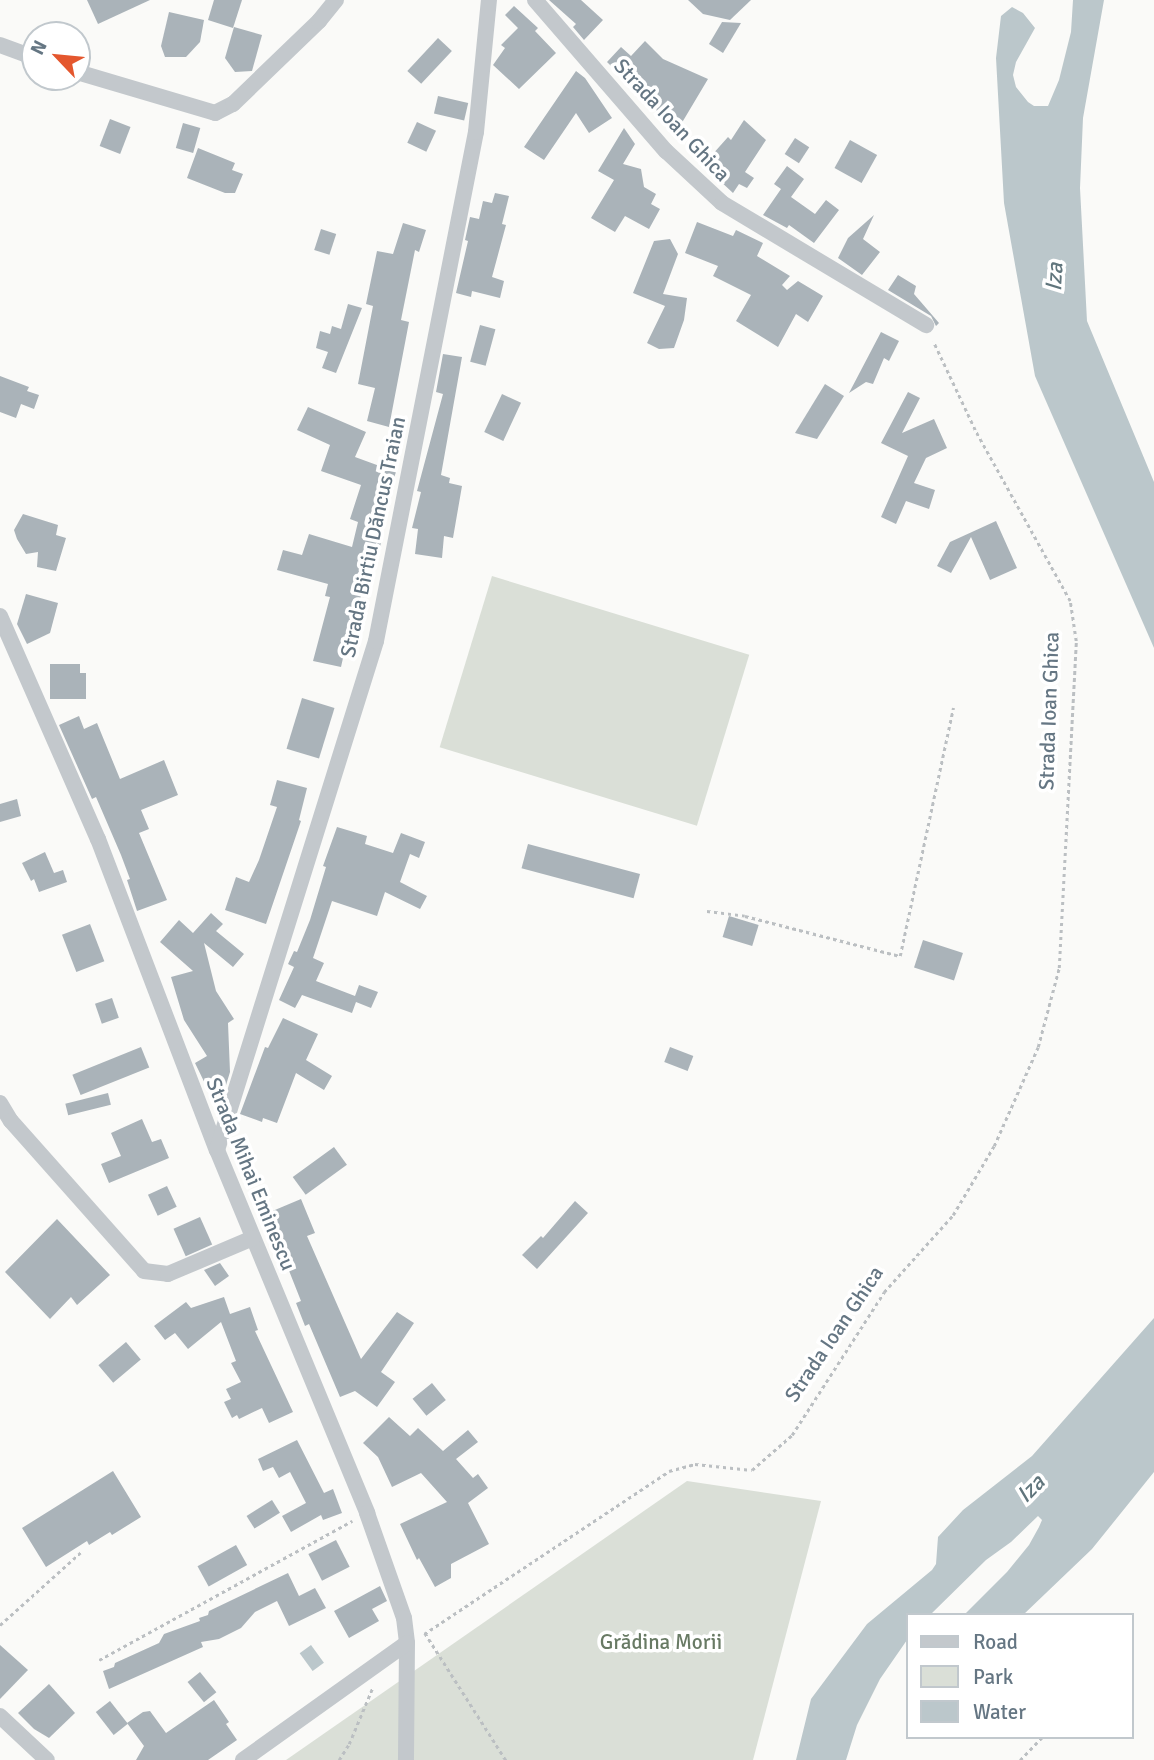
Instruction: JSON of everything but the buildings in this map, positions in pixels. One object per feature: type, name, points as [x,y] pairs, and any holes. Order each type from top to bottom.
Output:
[{"type":"street","points":[[91,76],[215,113],[233,104],[336,0]]},
{"type":"street","name":"Strada Birtiu Dăncus Traian","points":[[217,1150],[376,641],[476,132],[489,0]]},
{"type":"street","name":"Strada Ioan Ghica","points":[[535,0],[666,151],[722,203],[926,325]]},
{"type":"street","points":[[0,45],[21,53]]},
{"type":"street","name":"Strada Mihai Eminescu","points":[[0,616],[98,839],[217,1150],[367,1513],[404,1618],[407,1643],[406,1760]]},
{"type":"street","points":[[0,1103],[11,1121],[144,1271],[168,1274],[253,1238]]},
{"type":"street","points":[[243,1760],[407,1643]]},
{"type":"street","points":[[0,1716],[47,1760]]},
{"type":"path","name":"Strada Ioan Ghica","points":[[425,1633],[669,1471],[695,1464],[752,1470],[792,1435],[884,1292],[953,1215],[994,1146],[1038,1047],[1059,968],[1076,641],[1070,601],[1046,552],[975,430],[926,325]]},
{"type":"path","points":[[707,911],[745,916],[900,956],[953,708]]},
{"type":"path","points":[[99,1660],[367,1513]]},
{"type":"path","points":[[0,1625],[81,1552]]},
{"type":"path","points":[[407,1643],[425,1633],[506,1760]]},
{"type":"path","points":[[338,1760],[366,1710],[373,1684]]},
{"type":"path","points":[[1020,1760],[1040,1739]]},
{"type":"green space","points":[[492,576],[749,655],[697,826],[440,747]]},
{"type":"green space","name":"Grădina Morii","points":[[687,1481],[821,1501],[753,1760],[286,1760]]},
{"type":"water","name":"Iza","points":[[1073,0],[1104,0],[1083,118],[1080,188],[1087,321],[1154,482],[1154,648],[1035,376],[1004,203],[996,58],[1001,16],[1012,7],[1023,13],[1035,28],[1016,62],[1013,75],[1016,87],[1028,102],[1034,106],[1048,106],[1059,80],[1071,32]]},
{"type":"water","name":"Iza","points":[[1154,1318],[1154,1472],[1092,1549],[1025,1613],[966,1613],[1007,1572],[1029,1545],[1042,1520],[1038,1516],[1011,1542],[986,1560],[932,1613],[906,1613],[906,1641],[880,1679],[857,1725],[846,1760],[796,1760],[811,1699],[867,1624],[932,1570],[936,1564],[938,1537],[963,1510],[1032,1456]]},
{"type":"water","points":[[311,1645],[324,1663],[313,1671],[300,1653]]}]
